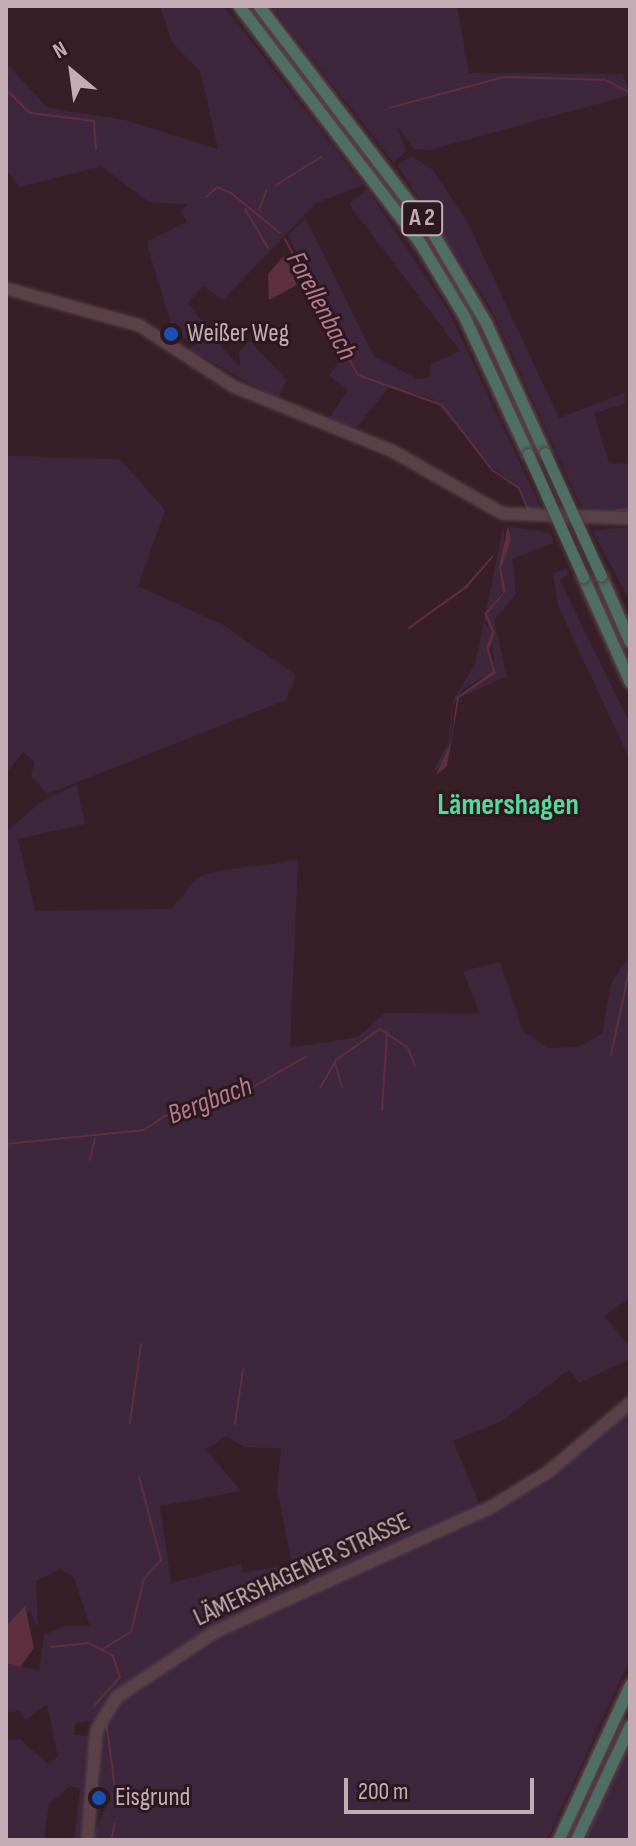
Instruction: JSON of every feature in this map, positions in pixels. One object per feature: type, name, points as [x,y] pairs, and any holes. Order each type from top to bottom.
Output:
[{"type":"highway","name":"A 2","points":[[239,6],[420,243],[464,316],[630,682]]},
{"type":"highway","name":"A 2","points":[[259,6],[434,235],[486,323],[630,642]]},
{"type":"highway","points":[[558,1840],[630,1685]]},
{"type":"highway","points":[[576,1840],[630,1725]]},
{"type":"main road","points":[[6,288],[139,325],[233,386],[391,450],[502,513],[630,518]]},
{"type":"main road","name":"LÄMERSHAGENER STRASSE","points":[[87,1840],[96,1729],[117,1696],[215,1631],[488,1508],[548,1471],[630,1402]]},
{"type":"shaded area","points":[[160,6],[224,6],[363,185],[316,203],[223,300],[203,286],[188,303],[207,328],[186,339],[172,327],[148,241],[187,222],[181,211],[187,204],[149,202],[101,166],[20,187],[6,170],[6,63],[48,108],[125,120],[218,149],[200,71],[172,42]]},
{"type":"shaded area","points":[[271,6],[457,6],[469,73],[623,74],[630,95],[430,150],[414,149],[396,125],[406,151],[394,163]]},
{"type":"shaded area","points":[[412,156],[433,170],[468,223],[559,418],[624,393],[625,404],[594,413],[609,463],[630,464],[630,514],[585,515],[490,306],[397,165]]},
{"type":"shaded area","points":[[367,189],[448,310],[542,510],[528,509],[519,487],[493,468],[433,399],[389,387],[356,428],[329,418],[348,390],[329,375],[346,353],[288,235],[306,219],[374,356],[417,379],[430,377],[431,364],[460,351],[349,204]]},
{"type":"shaded area","points":[[285,255],[297,285],[269,300],[268,274]]},
{"type":"shaded area","points":[[210,334],[240,367],[239,352],[250,341],[287,380],[278,399],[189,349]]},
{"type":"shaded area","points":[[6,456],[120,459],[165,510],[138,586],[225,626],[296,675],[286,700],[47,794],[31,775],[35,762],[23,752],[6,773]]},
{"type":"shaded area","points":[[504,524],[504,590],[484,623],[492,632],[486,649],[493,671],[463,689],[452,707],[475,664]]},
{"type":"shaded area","points":[[508,526],[511,540],[501,568],[506,591],[487,614],[495,632],[489,650],[496,673],[459,698],[447,766],[436,775],[451,742],[457,697],[493,671],[486,648],[492,632],[484,614],[503,593],[499,567]]},
{"type":"shaded area","points":[[510,527],[550,533],[554,543],[512,559],[516,594],[494,620],[507,676],[459,698],[496,673],[487,614],[506,591],[501,568]]},
{"type":"shaded area","points":[[630,527],[630,601],[592,531]]},
{"type":"shaded area","points":[[566,568],[569,574],[560,580],[630,724],[630,760],[558,606],[553,574]]},
{"type":"shaded area","points":[[452,707],[451,742],[444,765],[433,772],[449,741]]},
{"type":"shaded area","points":[[77,785],[85,824],[18,839],[35,911],[172,909],[197,878],[212,872],[298,860],[290,1048],[358,1037],[385,1013],[480,1014],[463,971],[500,962],[523,1031],[548,1048],[578,1047],[602,1034],[611,984],[630,955],[630,1298],[604,1316],[630,1347],[630,1359],[579,1383],[569,1370],[500,1422],[453,1441],[481,1508],[311,1584],[292,1563],[277,1490],[281,1448],[244,1447],[226,1436],[206,1450],[241,1491],[160,1506],[171,1583],[241,1564],[243,1573],[287,1565],[296,1590],[212,1626],[113,1693],[95,1720],[76,1723],[74,1735],[90,1736],[91,1790],[80,1840],[74,1840],[80,1788],[70,1786],[49,1804],[44,1840],[6,1840],[6,1740],[20,1739],[48,1764],[58,1757],[47,1704],[26,1720],[19,1711],[6,1712],[6,1663],[39,1671],[44,1635],[67,1625],[90,1626],[74,1578],[61,1569],[36,1581],[38,1628],[30,1611],[6,1626],[6,832],[43,800]]},
{"type":"shaded area","points":[[630,1410],[630,1659],[547,1840],[91,1840],[107,1805],[100,1793],[100,1730],[119,1702],[216,1636],[500,1507]]},
{"type":"shaded area","points":[[25,1606],[34,1648],[20,1667],[6,1663],[6,1626]]},
{"type":"shaded area","points":[[630,1744],[630,1840],[585,1840],[624,1757]]},
{"type":"waterway","points":[[389,108],[504,77],[605,80],[627,91]]},
{"type":"waterway","name":"Forellenbach","points":[[6,89],[30,113],[94,121],[96,149]]},
{"type":"waterway","points":[[276,185],[321,157]]},
{"type":"waterway","name":"Forellenbach","points":[[206,197],[217,187],[231,193],[280,233]]},
{"type":"waterway","points":[[259,210],[267,189]]},
{"type":"waterway","points":[[245,209],[268,248]]},
{"type":"waterway","name":"Forellenbach","points":[[285,239],[358,375],[442,405],[492,470],[519,488],[529,511]]},
{"type":"waterway","name":"Forellenbach","points":[[617,510],[630,509]]},
{"type":"waterway","points":[[409,628],[466,587],[492,557]]},
{"type":"waterway","points":[[611,1055],[630,966]]},
{"type":"waterway","name":"Bergbach","points":[[320,1088],[336,1060],[380,1029],[408,1048],[415,1066]]},
{"type":"waterway","points":[[382,1110],[387,1032]]},
{"type":"waterway","name":"Bergbach","points":[[6,1144],[144,1130],[165,1116],[239,1095],[307,1056]]},
{"type":"waterway","points":[[335,1063],[342,1087]]},
{"type":"waterway","name":"Bergbach","points":[[90,1160],[95,1139]]},
{"type":"waterway","points":[[130,1423],[141,1344]]},
{"type":"waterway","points":[[235,1424],[243,1370]]},
{"type":"waterway","points":[[101,1650],[131,1632],[144,1579],[161,1560],[139,1477]]},
{"type":"waterway","points":[[51,1647],[89,1643],[113,1656],[120,1677],[94,1706]]},
{"type":"waterway","points":[[106,1720],[117,1804]]},
{"type":"waterway","points":[[111,1840],[115,1823]]},
{"type":"place","name":"Weißer Weg","points":[[171,334]]},
{"type":"place","name":"Eisgrund","points":[[99,1798]]},
{"type":"district","name":"Lämershagen","points":[[508,805]]}]
